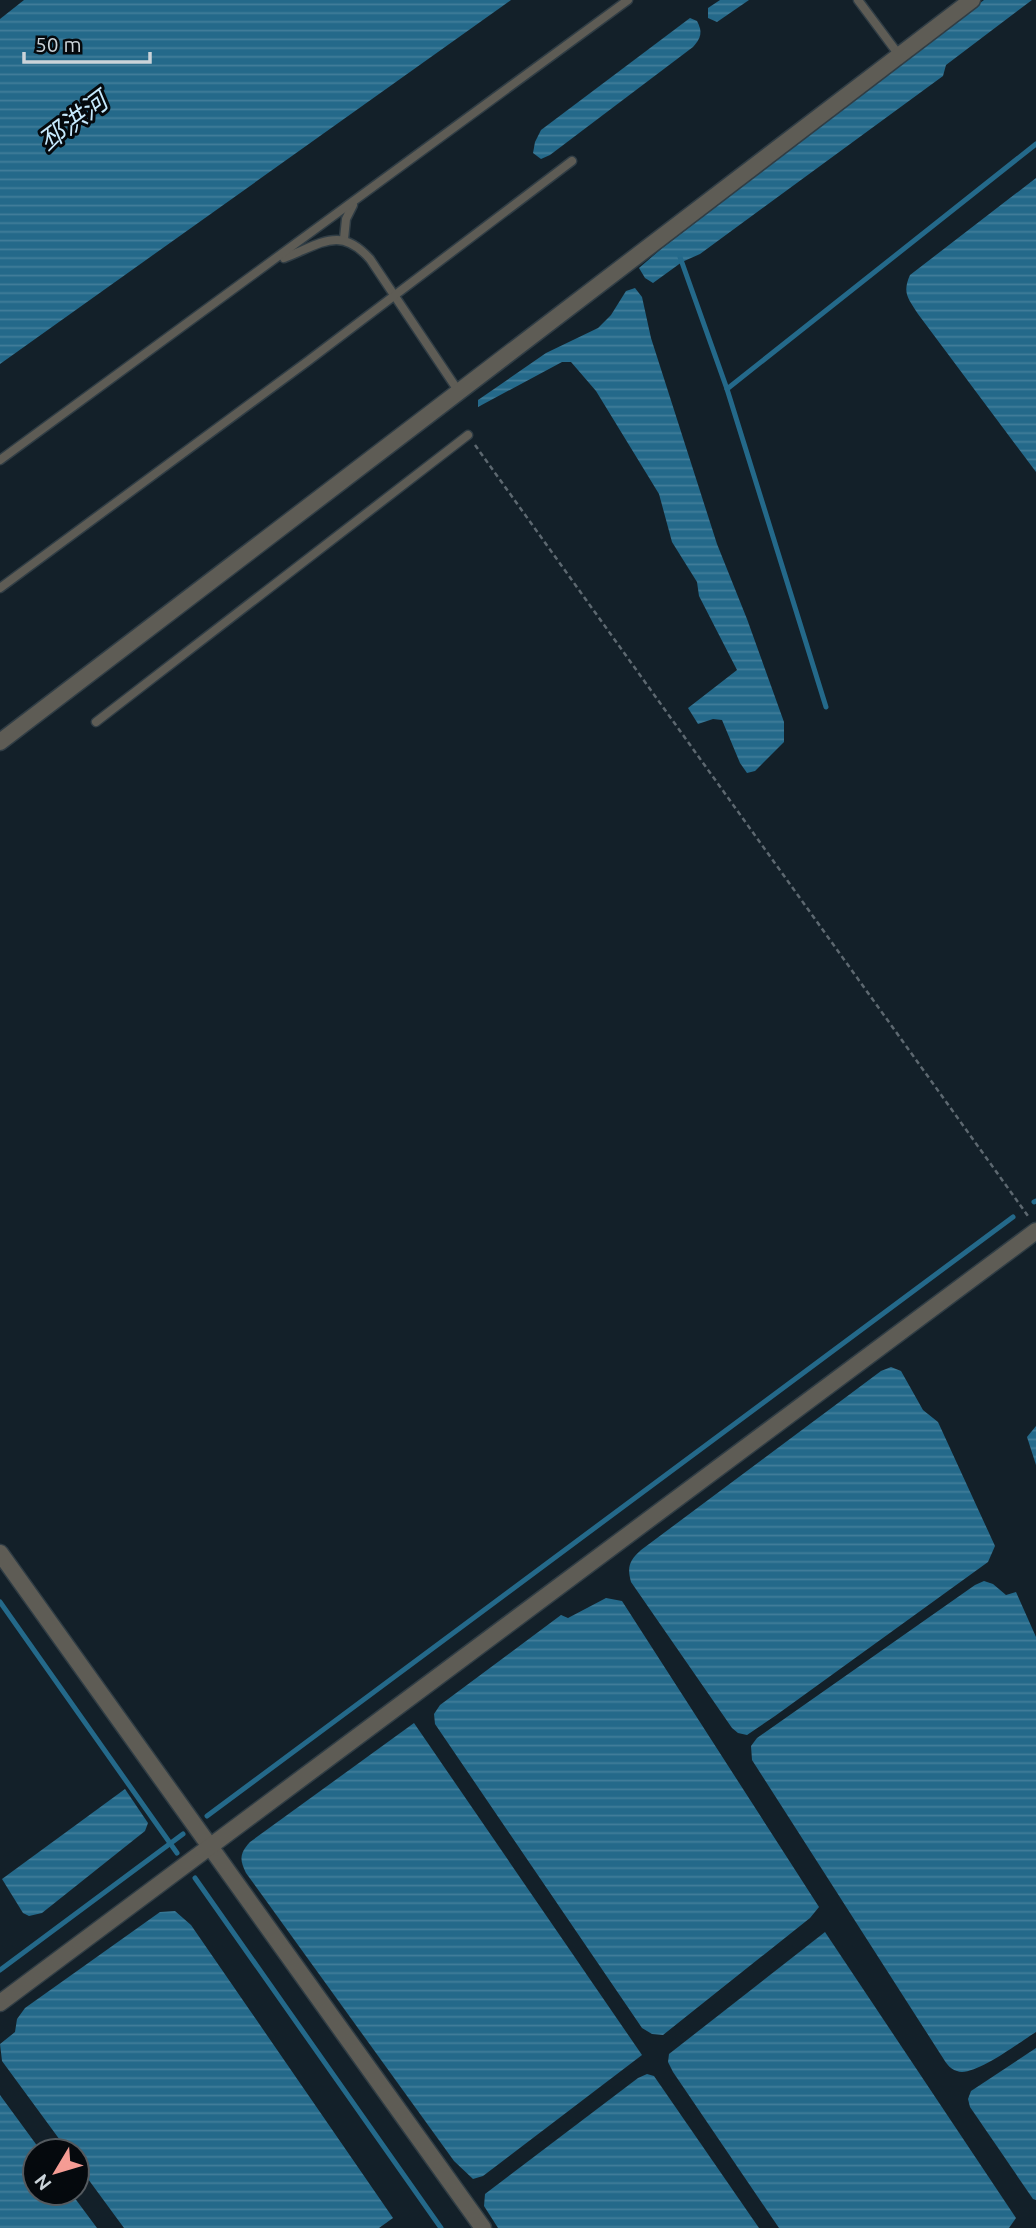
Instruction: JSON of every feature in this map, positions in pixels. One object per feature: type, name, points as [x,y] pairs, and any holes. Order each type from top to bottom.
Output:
[{"type":"street","points":[[0,742],[972,0]]},
{"type":"street","points":[[0,2003],[1036,1231]]},
{"type":"street","points":[[0,1553],[483,2228]]},
{"type":"lane","points":[[0,460],[628,0]]},
{"type":"lane","points":[[858,0],[899,55]]},
{"type":"lane","points":[[0,588],[572,161]]},
{"type":"lane","points":[[344,239],[346,219],[354,202]]},
{"type":"lane","points":[[273,262],[332,240],[344,239],[357,245],[370,259],[458,392]]},
{"type":"lane","points":[[96,722],[468,435]]},
{"type":"path","points":[[468,435],[1028,1216]]},
{"type":"water","name":"邳洪河","points":[[24,0],[511,0],[0,364],[0,19]]},
{"type":"water","points":[[720,0],[749,0],[717,22],[708,18],[708,8]]},
{"type":"water","points":[[984,0],[1032,0],[946,65],[943,76],[700,254],[682,262],[653,283],[645,278],[639,268],[661,249]]},
{"type":"water","points":[[690,18],[697,21],[700,28],[699,38],[693,47],[550,155],[541,159],[533,153],[541,130]]},
{"type":"water","points":[[1036,178],[1036,472],[918,314],[906,291],[910,275]]},
{"type":"water","points":[[635,288],[642,297],[651,338],[717,544],[784,722],[784,742],[755,771],[747,773],[722,720],[713,719],[698,724],[688,708],[737,670],[699,596],[697,582],[672,542],[659,494],[596,391],[571,362],[562,362],[478,407],[478,400],[546,353],[598,328],[611,315],[626,291]]},
{"type":"water","points":[[891,1367],[901,1371],[923,1410],[938,1422],[995,1546],[988,1562],[775,1716],[747,1735],[738,1733],[631,1582],[630,1564],[641,1550],[881,1371]]},
{"type":"water","points":[[1036,1426],[1036,1465],[1027,1437]]},
{"type":"water","points":[[984,1581],[993,1584],[1006,1595],[1016,1592],[1036,1637],[1036,2032],[985,2064],[964,2072],[949,2067],[944,2060],[752,1760],[751,1746],[757,1738]]},
{"type":"water","points":[[606,1598],[622,1601],[819,1907],[810,1918],[663,2035],[652,2034],[642,2028],[435,1724],[434,1714],[440,1705],[561,1615],[568,1618]]},
{"type":"water","points":[[414,1723],[642,2055],[483,2176],[473,2179],[454,2161],[242,1864],[242,1853],[250,1842]]},
{"type":"water","points":[[125,1789],[148,1823],[145,1831],[42,1913],[29,1916],[23,1913],[2,1879]]},
{"type":"water","points":[[175,1911],[191,1925],[393,2218],[379,2228],[124,2228],[91,2183],[91,2137],[58,2137],[2,2061],[0,2044],[15,2032],[17,2019],[25,2008],[160,1912]]},
{"type":"water","points":[[825,1932],[1016,2218],[1009,2228],[779,2228],[673,2072],[668,2062],[669,2054]]},
{"type":"water","points":[[1036,2048],[1036,2200],[970,2107],[968,2099],[971,2091]]},
{"type":"water","points":[[647,2074],[654,2076],[759,2228],[498,2228],[484,2206],[485,2194],[638,2078]]},
{"type":"water","points":[[0,2095],[31,2137],[21,2137],[21,2207],[81,2207],[97,2228],[0,2228]]},
{"type":"waterway","points":[[727,389],[1036,144]]},
{"type":"waterway","points":[[680,257],[727,389],[826,707]]},
{"type":"waterway","points":[[207,1816],[1013,1217]]},
{"type":"waterway","points":[[0,1602],[177,1853]]},
{"type":"waterway","points":[[0,1970],[183,1834]]},
{"type":"waterway","points":[[195,1878],[441,2228]]}]
